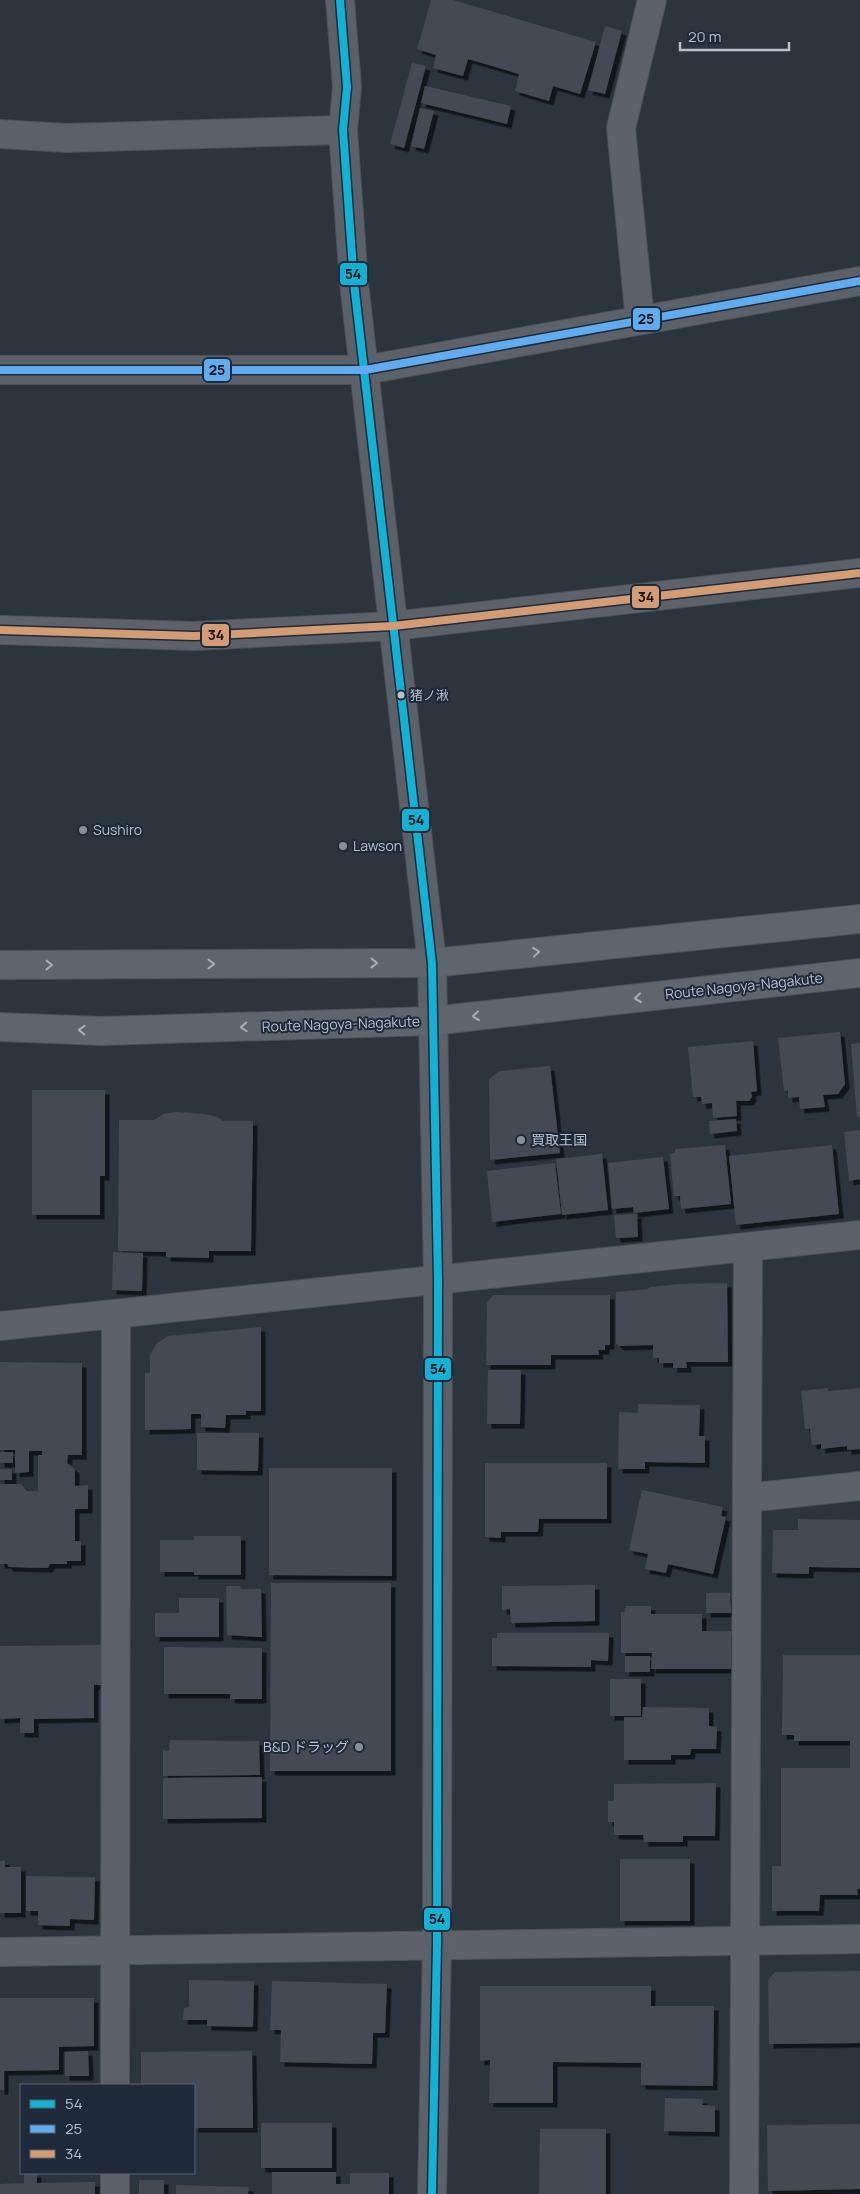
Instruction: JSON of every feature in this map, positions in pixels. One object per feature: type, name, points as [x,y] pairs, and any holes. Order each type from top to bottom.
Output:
[{"type":"main road","points":[[0,965],[432,963],[860,919]]},
{"type":"main road","name":"Route Nagoya-Nagakute","points":[[0,1027],[102,1031],[432,1022],[860,973]]},
{"type":"street","points":[[340,0],[347,87],[343,130],[354,283],[432,963],[438,1280],[437,1944],[432,2194]]},
{"type":"street","points":[[640,320],[621,128],[652,0]]},
{"type":"street","points":[[0,134],[66,138],[343,130]]},
{"type":"street","points":[[0,370],[365,370],[860,281]]},
{"type":"street","points":[[0,630],[194,636],[393,626],[860,573]]},
{"type":"street","points":[[0,1326],[860,1235]]},
{"type":"street","points":[[744,2194],[748,1247]]},
{"type":"street","points":[[115,2084],[116,1314]]},
{"type":"street","points":[[747,1498],[860,1486]]},
{"type":"street","points":[[0,1952],[860,1939]]},
{"type":"street","points":[[115,2174],[115,2194]]},
{"type":"building","points":[[431,0],[453,0],[596,42],[580,94],[553,86],[549,101],[515,91],[519,74],[468,59],[463,76],[433,68],[436,55],[417,49]]},
{"type":"building","points":[[605,26],[622,31],[605,94],[588,90]]},
{"type":"building","points":[[412,63],[426,66],[404,148],[390,144]]},
{"type":"building","points":[[425,86],[511,106],[507,124],[421,103]]},
{"type":"building","points":[[420,108],[434,111],[424,149],[411,146]]},
{"type":"building","points":[[840,1032],[845,1084],[838,1094],[823,1095],[825,1107],[800,1109],[799,1097],[788,1098],[788,1090],[784,1091],[778,1038]]},
{"type":"building","points":[[753,1041],[757,1091],[751,1092],[752,1097],[749,1101],[736,1101],[737,1116],[713,1118],[712,1103],[702,1104],[701,1097],[693,1097],[688,1047]]},
{"type":"building","points":[[860,1043],[860,1117],[857,1117],[851,1044]]},
{"type":"building","points":[[550,1066],[560,1153],[490,1160],[489,1079],[500,1071]]},
{"type":"building","points":[[32,1090],[105,1090],[105,1176],[100,1176],[100,1215],[32,1215]]},
{"type":"building","points":[[176,1112],[205,1114],[217,1117],[223,1121],[253,1121],[251,1251],[209,1251],[209,1258],[166,1257],[166,1252],[118,1251],[119,1120],[154,1120],[164,1114]]},
{"type":"building","points":[[736,1119],[737,1131],[710,1134],[709,1121]]},
{"type":"building","points":[[860,1130],[860,1179],[849,1181],[844,1132]]},
{"type":"building","points":[[725,1145],[731,1204],[681,1209],[680,1196],[674,1196],[670,1154],[675,1153],[675,1149]]},
{"type":"building","points":[[832,1145],[839,1214],[736,1225],[729,1156]]},
{"type":"building","points":[[602,1154],[608,1210],[562,1215],[556,1159]]},
{"type":"building","points":[[663,1157],[669,1209],[634,1213],[633,1207],[612,1209],[608,1163]]},
{"type":"building","points":[[555,1163],[561,1214],[492,1222],[487,1171]]},
{"type":"building","points":[[637,1214],[638,1237],[616,1238],[614,1215]]},
{"type":"building","points":[[113,1252],[143,1253],[142,1291],[112,1290]]},
{"type":"building","points":[[727,1283],[728,1362],[686,1362],[687,1368],[673,1368],[673,1363],[659,1363],[659,1358],[653,1358],[653,1345],[619,1346],[616,1343],[616,1292],[678,1284]]},
{"type":"building","points":[[493,1295],[610,1295],[610,1345],[605,1345],[605,1350],[598,1350],[599,1355],[551,1355],[551,1365],[486,1365],[487,1303]]},
{"type":"building","points":[[261,1327],[261,1411],[246,1411],[246,1415],[226,1415],[225,1428],[201,1427],[201,1414],[191,1414],[191,1429],[145,1430],[145,1373],[150,1373],[150,1355],[157,1343],[168,1336]]},
{"type":"building","points":[[0,1362],[82,1363],[82,1455],[68,1455],[67,1463],[75,1469],[75,1486],[88,1485],[88,1509],[75,1509],[75,1541],[81,1541],[81,1561],[67,1561],[67,1564],[50,1564],[48,1568],[9,1567],[7,1564],[0,1564],[0,1484],[21,1484],[27,1491],[38,1491],[38,1455],[42,1455],[42,1451],[29,1451],[29,1472],[15,1473],[15,1450],[0,1450]]},
{"type":"building","points":[[488,1370],[521,1370],[520,1424],[487,1424]]},
{"type":"building","points":[[828,1388],[828,1391],[860,1388],[860,1449],[847,1450],[847,1446],[821,1449],[821,1444],[812,1445],[810,1429],[805,1429],[801,1391]]},
{"type":"building","points":[[638,1404],[700,1405],[699,1436],[705,1436],[705,1463],[645,1462],[645,1469],[618,1469],[619,1412],[638,1413]]},
{"type":"building","points":[[197,1433],[259,1433],[258,1471],[197,1470]]},
{"type":"building","points":[[0,1452],[13,1452],[13,1463],[0,1463]]},
{"type":"building","points":[[485,1463],[607,1463],[607,1519],[539,1519],[538,1532],[501,1532],[501,1538],[485,1537]]},
{"type":"building","points":[[269,1468],[392,1468],[392,1576],[269,1575]]},
{"type":"building","points":[[0,1469],[12,1469],[12,1480],[0,1480]]},
{"type":"building","points":[[642,1490],[723,1507],[721,1516],[726,1517],[713,1574],[668,1564],[666,1573],[645,1569],[648,1554],[629,1550]]},
{"type":"building","points":[[798,1519],[860,1520],[860,1568],[809,1567],[809,1574],[772,1573],[773,1530],[798,1530]]},
{"type":"building","points":[[194,1536],[241,1536],[241,1575],[194,1575],[194,1572],[160,1572],[160,1540],[194,1540]]},
{"type":"building","points":[[271,1583],[391,1583],[391,1771],[270,1771]]},
{"type":"building","points":[[595,1585],[595,1621],[511,1623],[510,1609],[502,1610],[502,1586]]},
{"type":"building","points":[[226,1586],[240,1586],[241,1589],[261,1589],[262,1637],[227,1635]]},
{"type":"building","points":[[706,1593],[730,1593],[731,1613],[706,1613]]},
{"type":"building","points":[[179,1598],[219,1598],[219,1637],[155,1637],[155,1613],[179,1613]]},
{"type":"building","points":[[626,1606],[651,1606],[651,1614],[702,1614],[702,1631],[731,1631],[731,1669],[651,1669],[652,1653],[621,1653],[621,1612],[625,1612]]},
{"type":"building","points":[[497,1633],[609,1633],[608,1661],[591,1660],[591,1667],[492,1666],[492,1638],[497,1638]]},
{"type":"building","points":[[101,1645],[102,1685],[94,1685],[94,1718],[34,1719],[34,1733],[20,1733],[20,1718],[0,1719],[0,1646]]},
{"type":"building","points":[[164,1647],[262,1648],[262,1699],[230,1699],[230,1694],[164,1694]]},
{"type":"building","points":[[783,1655],[860,1655],[860,1889],[857,1889],[858,1895],[820,1895],[819,1911],[772,1911],[772,1866],[781,1866],[781,1768],[850,1768],[850,1741],[794,1741],[794,1735],[782,1735]]},
{"type":"building","points":[[625,1656],[650,1656],[650,1672],[625,1672]]},
{"type":"building","points":[[610,1679],[641,1679],[641,1716],[610,1716]]},
{"type":"building","points":[[643,1707],[709,1708],[709,1726],[717,1727],[716,1749],[691,1749],[690,1755],[671,1755],[671,1760],[624,1760],[624,1717],[642,1717]]},
{"type":"building","points":[[170,1740],[259,1741],[260,1775],[163,1776],[163,1750],[169,1751]]},
{"type":"building","points":[[262,1777],[262,1818],[163,1819],[163,1778]]},
{"type":"building","points":[[716,1783],[715,1836],[683,1836],[683,1842],[644,1842],[643,1835],[614,1835],[614,1822],[608,1822],[608,1801],[614,1801],[614,1784]]},
{"type":"building","points":[[620,1859],[690,1859],[690,1921],[620,1921]]},
{"type":"building","points":[[5,1860],[5,1867],[21,1867],[21,1913],[0,1913],[0,1861]]},
{"type":"building","points":[[26,1876],[95,1877],[94,1920],[70,1919],[70,1926],[38,1925],[38,1911],[26,1911]]},
{"type":"building","points":[[860,1971],[860,2043],[769,2044],[768,1980],[775,1972]]},
{"type":"building","points":[[189,1980],[254,1981],[253,2027],[207,2026],[207,2020],[183,2020],[184,2008],[189,2007]]},
{"type":"building","points":[[272,1981],[387,1984],[385,2033],[373,2033],[372,2064],[280,2062],[281,2030],[270,2030]]},
{"type":"building","points":[[480,1986],[651,1986],[651,2006],[714,2006],[713,2086],[641,2085],[641,2063],[553,2062],[553,2103],[489,2103],[490,2060],[480,2061]]},
{"type":"building","points":[[0,1998],[94,1998],[94,2046],[59,2047],[59,2070],[4,2071],[4,2090],[0,2090]]},
{"type":"building","points":[[88,2051],[89,2076],[65,2076],[65,2052]]},
{"type":"building","points":[[252,2051],[253,2128],[195,2128],[195,2084],[141,2084],[141,2052]]},
{"type":"building","points":[[665,2098],[703,2099],[702,2105],[715,2106],[715,2132],[664,2131]]},
{"type":"building","points":[[261,2123],[332,2123],[332,2168],[261,2168]]},
{"type":"building","points":[[860,2124],[860,2189],[768,2191],[767,2125]]},
{"type":"building","points":[[540,2129],[606,2129],[606,2194],[539,2194]]},
{"type":"building","points":[[272,2172],[336,2172],[336,2184],[350,2184],[350,2173],[389,2173],[389,2194],[272,2194]]},
{"type":"building","points":[[24,2174],[37,2174],[37,2183],[95,2182],[95,2194],[0,2194],[0,2184],[24,2183]]},
{"type":"building","points":[[139,2180],[164,2180],[164,2194],[139,2194]]},
{"type":"building","points":[[176,2185],[249,2187],[248,2194],[176,2194]]},
{"type":"transit line","name":"54","points":[[340,0],[347,87],[343,130],[354,283],[432,963],[438,1280],[437,1944],[432,2194]]},
{"type":"transit line","name":"25","points":[[0,370],[365,370],[860,281]]},
{"type":"transit line","name":"34","points":[[0,630],[194,636],[393,626],[860,573]]},
{"type":"place","name":"猪ノ湫","points":[[401,695]]},
{"type":"place","name":"Sushiro","points":[[83,830]]},
{"type":"place","name":"Lawson","points":[[343,846]]},
{"type":"place","name":"買取王国","points":[[521,1140]]},
{"type":"place","name":"B&D ドラッグ","points":[[359,1747]]}]
